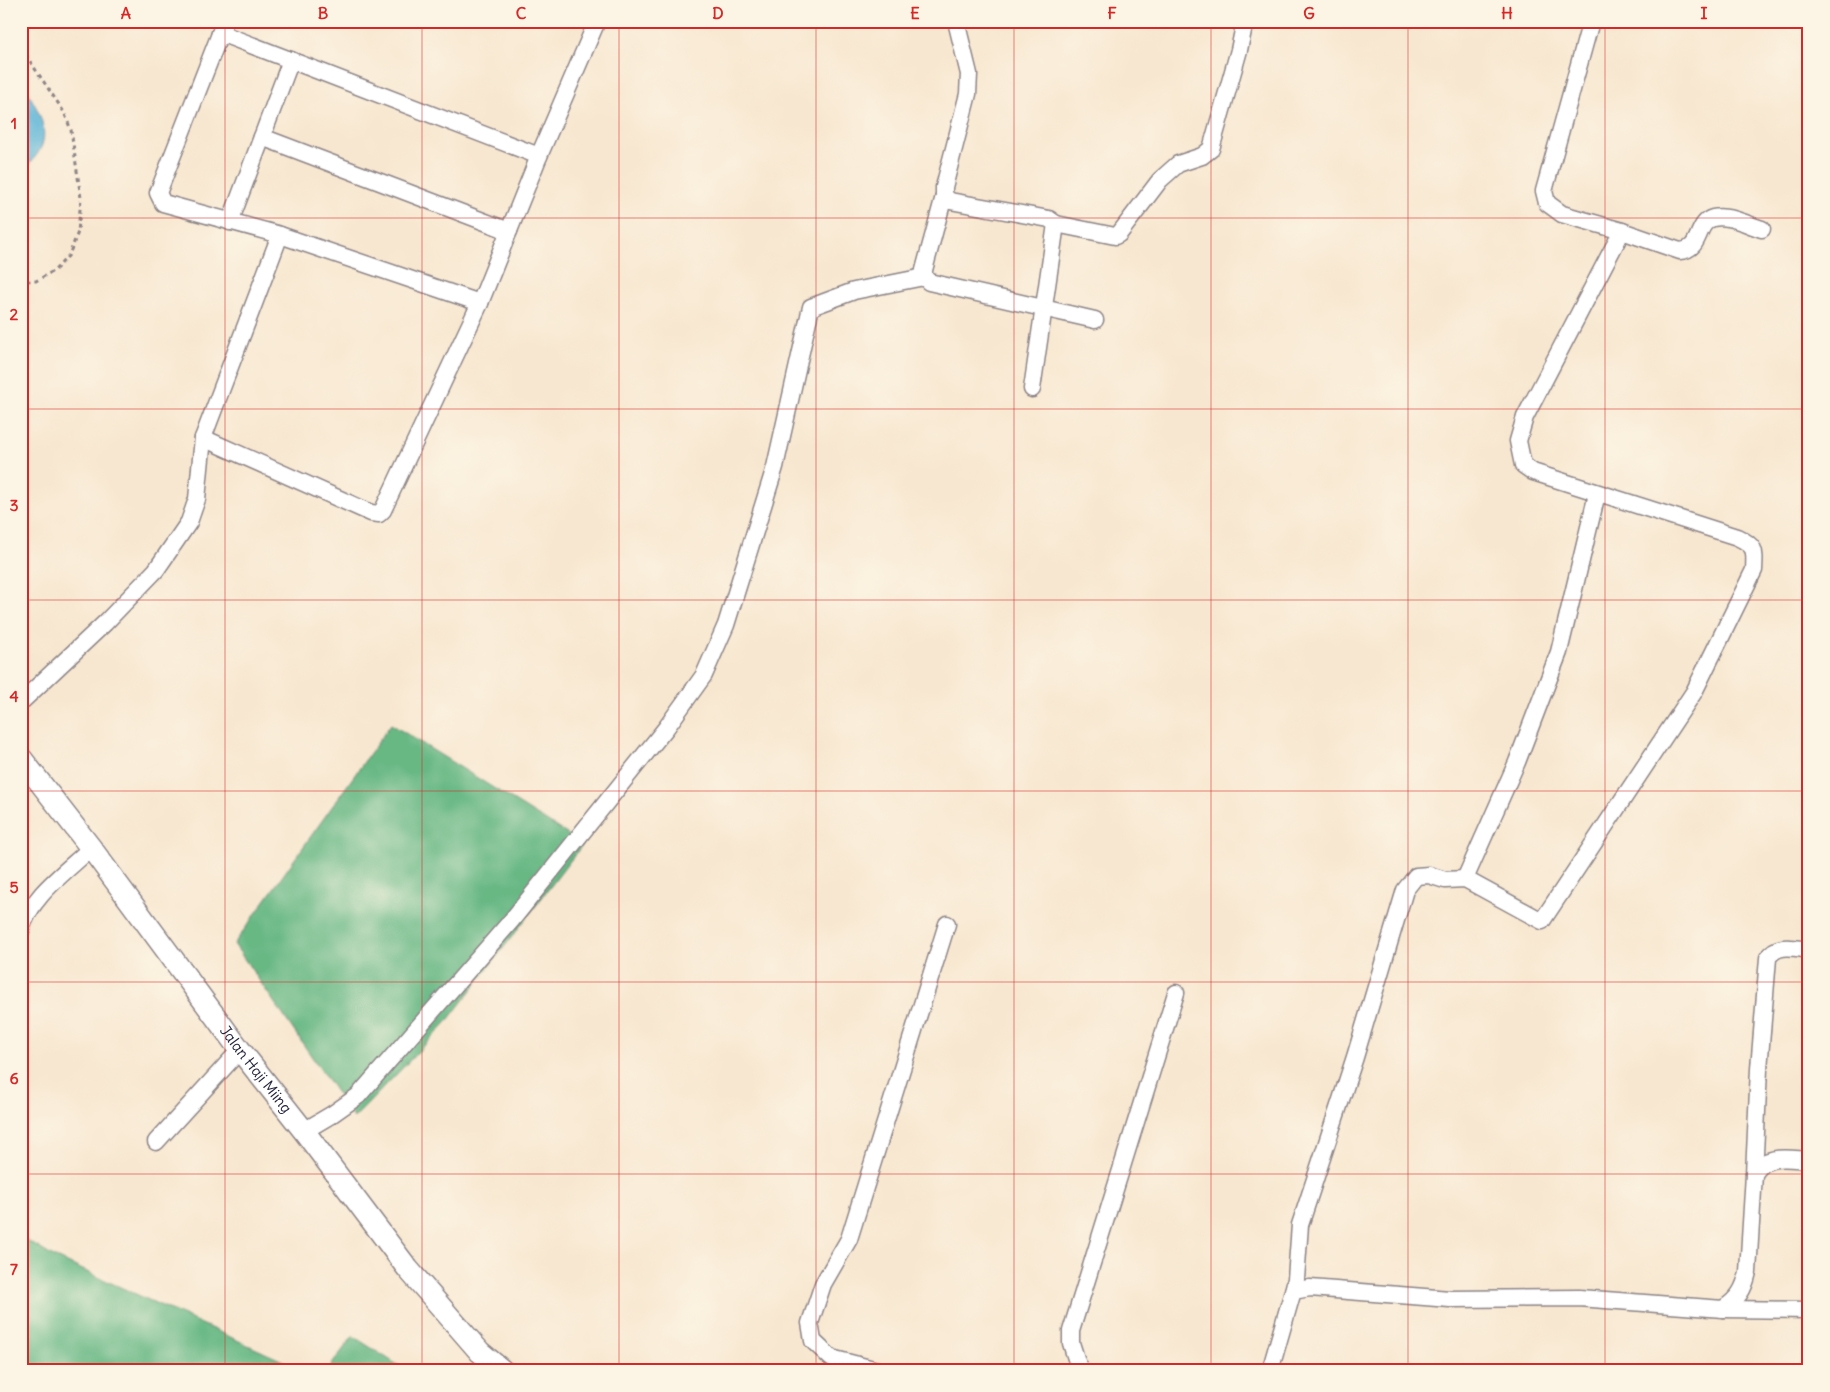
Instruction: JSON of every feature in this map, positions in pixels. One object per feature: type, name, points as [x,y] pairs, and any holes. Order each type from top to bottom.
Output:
[{"type":"main road","name":"Jalan Haji Miing","points":[[21,758],[91,848],[240,1050],[408,1269],[480,1352],[503,1371]]},
{"type":"street","points":[[203,438],[371,513],[379,514],[383,510],[480,303],[539,156],[597,21]]},
{"type":"street","points":[[956,21],[969,74],[968,94],[924,270],[924,277],[929,282],[1095,320]]},
{"type":"street","points":[[944,196],[950,201],[1049,218],[1056,224],[1114,236],[1119,234],[1160,180],[1178,164],[1202,156],[1210,149],[1239,50],[1245,21]]},
{"type":"street","points":[[1591,21],[1544,190],[1547,203],[1562,214],[1622,231],[1680,251],[1692,248],[1704,225],[1712,218],[1724,217],[1762,229]]},
{"type":"street","points":[[480,303],[280,235],[163,203],[158,193],[222,27],[292,60],[539,156]]},
{"type":"street","points":[[230,222],[292,60]]},
{"type":"street","points":[[262,137],[509,231]]},
{"type":"street","points":[[1032,389],[1056,224]]},
{"type":"street","points":[[1270,1371],[1296,1279],[1300,1225],[1355,1057],[1405,890],[1416,876],[1429,874],[1445,880],[1465,879],[1542,920],[1694,692],[1754,570],[1754,550],[1749,542],[1738,537],[1533,472],[1523,465],[1518,441],[1525,417],[1622,231]]},
{"type":"street","points":[[21,702],[105,623],[156,570],[189,522],[197,499],[203,438],[280,235]]},
{"type":"street","points":[[304,1131],[358,1096],[403,1045],[511,921],[666,728],[704,675],[726,625],[775,467],[811,307],[854,291],[924,277]]},
{"type":"street","points":[[1465,879],[1516,762],[1559,652],[1596,498],[1594,492]]},
{"type":"street","points":[[21,931],[23,921],[36,900],[91,848]]},
{"type":"street","points":[[881,1371],[831,1358],[813,1341],[810,1323],[823,1284],[849,1239],[947,924]]},
{"type":"street","points":[[1723,1309],[1740,1294],[1747,1278],[1759,1069],[1768,958],[1771,952],[1778,948],[1809,950]]},
{"type":"street","points":[[1080,1371],[1071,1343],[1071,1331],[1176,993]]},
{"type":"street","points":[[156,1142],[240,1050]]},
{"type":"street","points":[[1754,1174],[1759,1165],[1767,1161],[1780,1159],[1809,1160]]},
{"type":"street","points":[[1293,1291],[1310,1288],[1450,1299],[1579,1298],[1723,1309],[1809,1310]]},
{"type":"path","points":[[21,48],[64,112],[71,130],[80,198],[78,232],[69,254],[56,270],[36,281],[21,281]]},
{"type":"green space","points":[[391,724],[583,844],[445,1024],[354,1118],[234,944]]},
{"type":"green space","points":[[21,1237],[52,1256],[305,1371],[21,1371]]},
{"type":"green space","points":[[353,1336],[407,1371],[327,1371]]},
{"type":"water","points":[[21,82],[40,116],[44,135],[38,153],[31,162],[21,168]]}]
